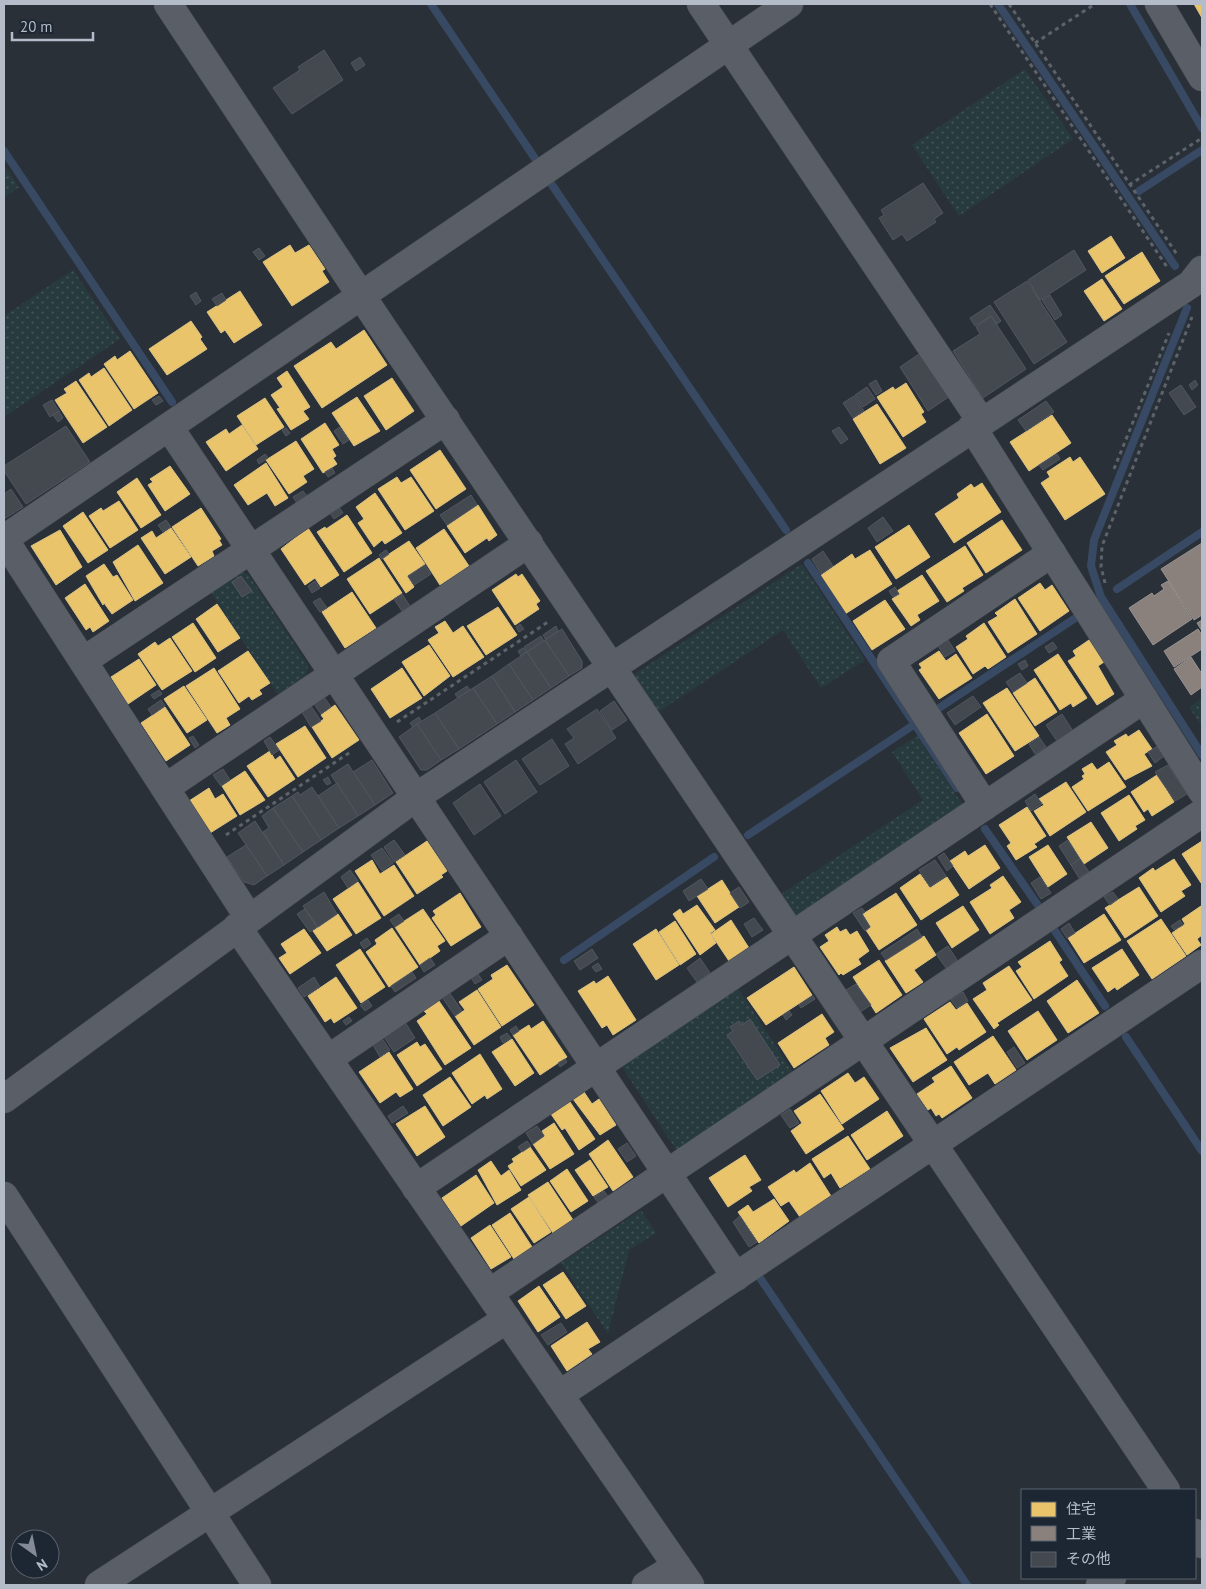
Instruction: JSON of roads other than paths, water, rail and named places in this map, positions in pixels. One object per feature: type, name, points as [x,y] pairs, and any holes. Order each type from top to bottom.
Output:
[{"type":"street","points":[[168,4],[932,1145],[1165,1489]]},
{"type":"street","points":[[701,4],[977,424],[1052,553],[1202,791]]},
{"type":"street","points":[[646,1585],[684,1575],[328,1059],[243,923],[165,788],[4,539],[789,4]]},
{"type":"street","points":[[1159,4],[1202,77]]},
{"type":"street","points":[[4,1100],[416,797],[977,424],[1193,288]]},
{"type":"street","points":[[83,661],[446,420]]},
{"type":"street","points":[[169,427],[736,1276]]},
{"type":"street","points":[[165,788],[529,543]]},
{"type":"street","points":[[985,806],[891,661],[1052,553]]},
{"type":"street","points":[[416,1188],[1144,699]]},
{"type":"street","points":[[489,1293],[1202,813]]},
{"type":"street","points":[[328,1059],[509,936]]},
{"type":"street","points":[[559,1395],[1202,964]]},
{"type":"street","points":[[4,1196],[257,1585]]},
{"type":"street","points":[[99,1585],[507,1319]]},
{"type":"waterway","points":[[431,4],[536,160]]},
{"type":"waterway","points":[[998,4],[1175,266]]},
{"type":"waterway","points":[[1130,4],[1202,128]]},
{"type":"waterway","points":[[1139,191],[1202,150]]},
{"type":"waterway","points":[[4,151],[172,402]]},
{"type":"waterway","points":[[548,179],[786,530]]},
{"type":"waterway","points":[[1187,308],[1094,540],[1091,566],[1101,597],[1202,755]]},
{"type":"waterway","points":[[1117,589],[1202,532]]},
{"type":"waterway","points":[[808,563],[957,788]]},
{"type":"waterway","points":[[939,708],[1077,617]]},
{"type":"waterway","points":[[748,835],[915,724]]},
{"type":"waterway","points":[[985,829],[1037,904]]},
{"type":"waterway","points":[[564,960],[714,857]]},
{"type":"waterway","points":[[1055,931],[1105,1006]]},
{"type":"waterway","points":[[1126,1037],[1202,1151]]},
{"type":"waterway","points":[[758,1275],[967,1585]]}]
